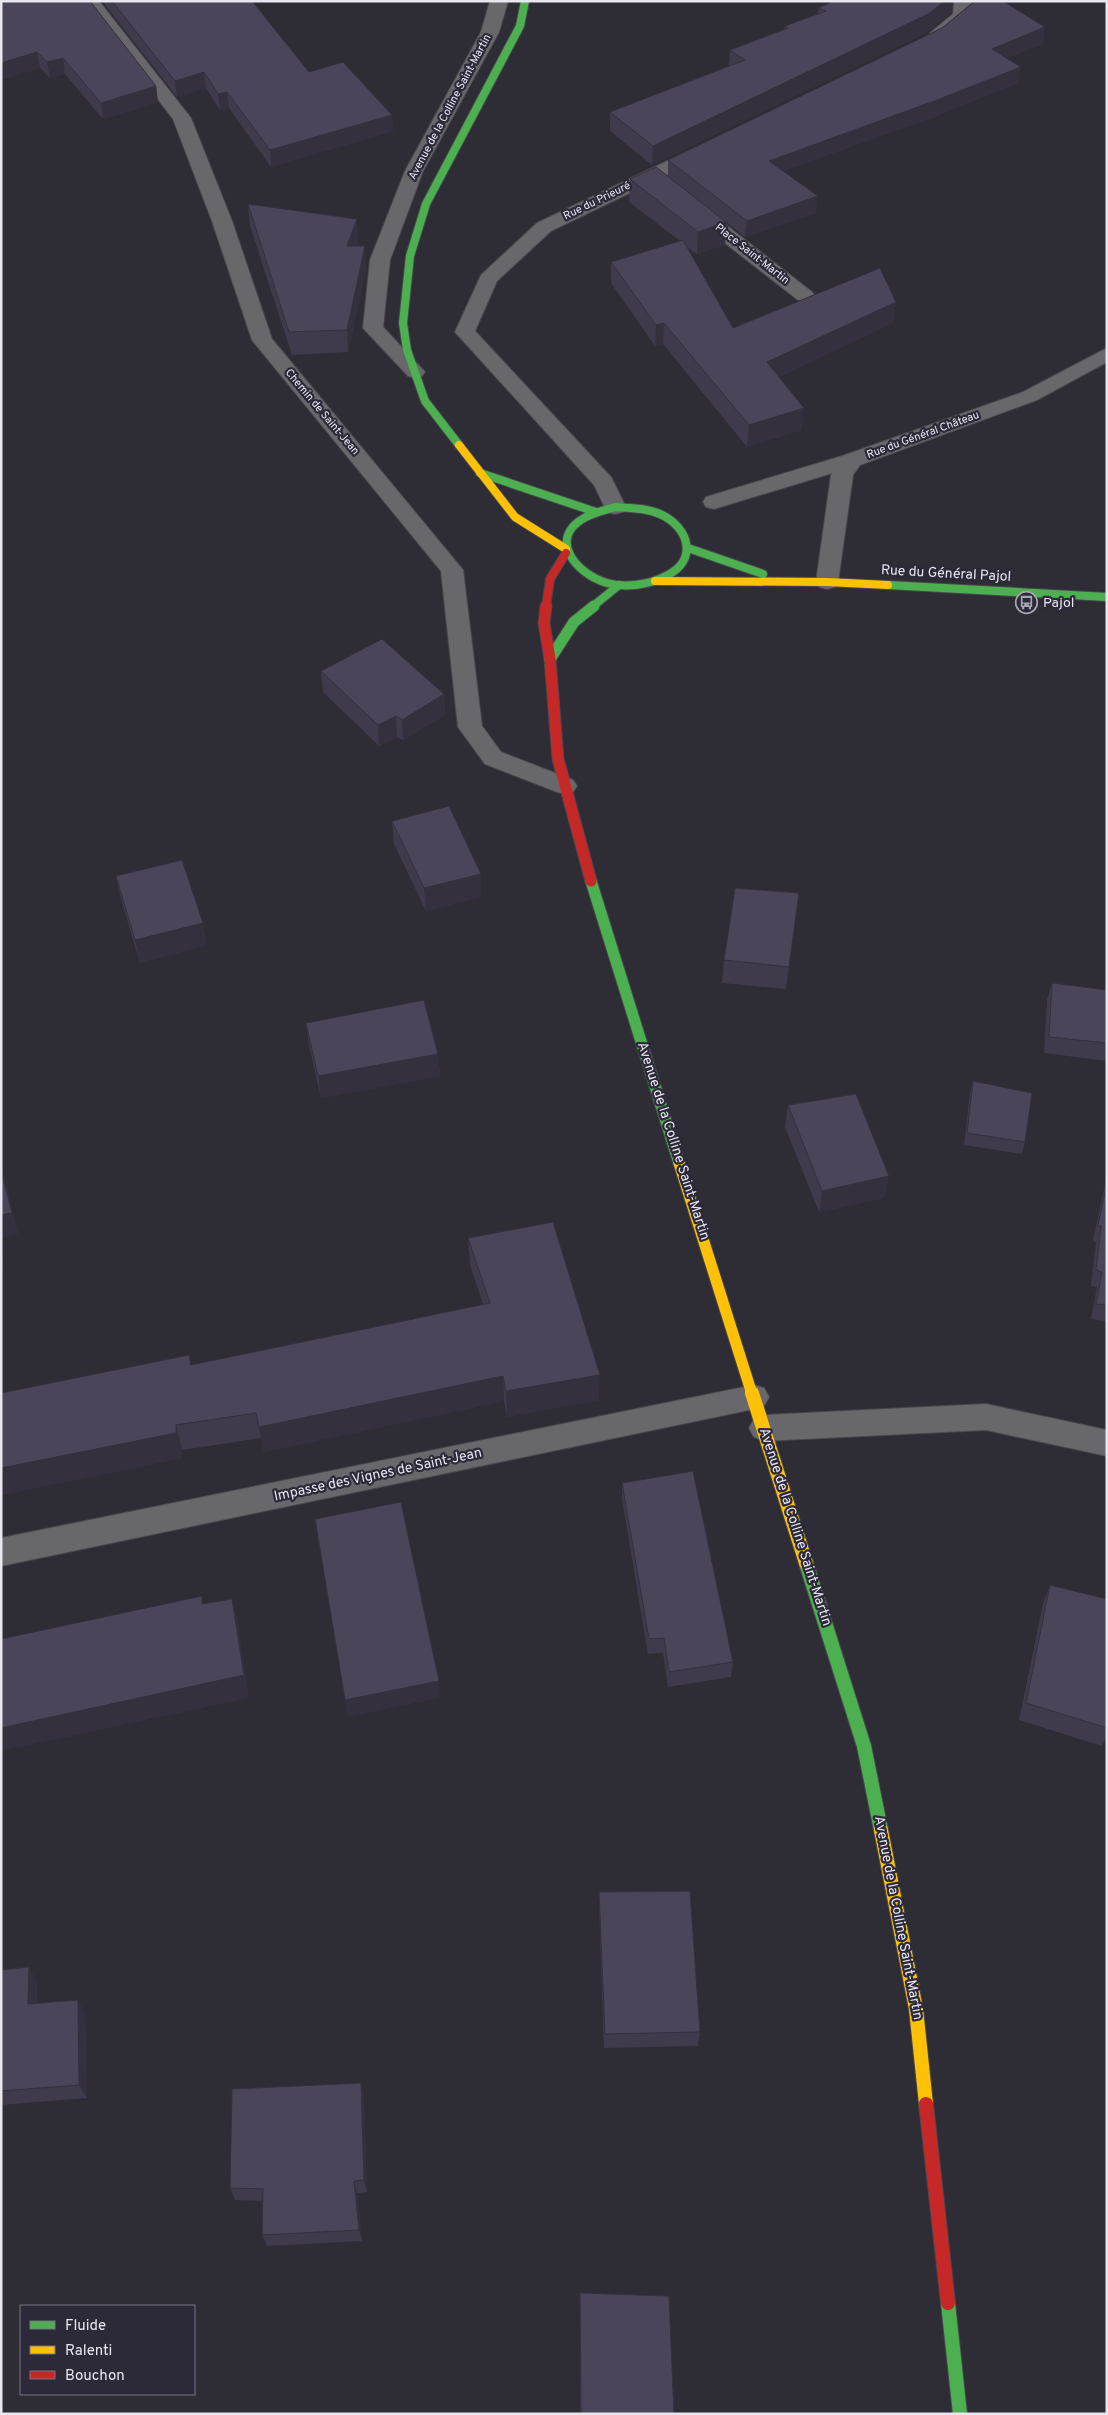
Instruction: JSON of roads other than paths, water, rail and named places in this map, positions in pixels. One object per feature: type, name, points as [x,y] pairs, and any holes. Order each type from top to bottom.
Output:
[{"type":"street","name":"Chemin de Saint-Jean","points":[[90,1],[182,118],[222,221],[262,340],[452,570],[470,727],[493,758],[565,786]]},
{"type":"street","name":"Avenue de la Colline Saint-Martin","points":[[415,372],[373,328],[380,260],[414,171],[490,32],[499,1]]},
{"type":"street","name":"Avenue de la Colline Saint-Martin","points":[[525,1],[520,26],[426,204],[410,256],[403,323],[407,350],[425,401],[480,473],[515,516],[566,551],[550,579],[544,623],[550,659],[558,759],[596,900],[864,1746],[916,2009],[960,2414]]},
{"type":"street","points":[[916,48],[933,39],[962,16],[963,1]]},
{"type":"street","name":"Rue du Prieuré","points":[[615,507],[603,482],[465,332],[488,279],[544,227],[722,141]]},
{"type":"street","points":[[651,175],[666,187]]},
{"type":"street","name":"Place Saint-Martin","points":[[682,199],[805,296]]},
{"type":"street","name":"Rue du Général Château","points":[[827,582],[842,475],[852,460],[1030,396],[1107,354]]},
{"type":"street","points":[[714,502],[852,460]]},
{"type":"street","points":[[480,473],[596,512]]},
{"type":"street","points":[[615,507],[641,508],[672,520],[687,538],[686,559],[665,578],[639,585],[619,585],[594,580],[585,575],[573,565],[566,551],[570,530],[584,517],[615,507]]},
{"type":"street","name":"Rue du Général Pajol","points":[[688,548],[783,581]]},
{"type":"street","name":"Rue du Général Pajol","points":[[655,581],[827,582],[1107,597]]},
{"type":"street","points":[[550,659],[574,622],[619,585]]},
{"type":"street","name":"Impasse des Vignes de Saint-Jean","points":[[1,1552],[754,1397]]},
{"type":"street","points":[[764,1428],[986,1417],[1107,1442]]},
{"type":"place","name":"Pajol","points":[[1027,603]]}]
